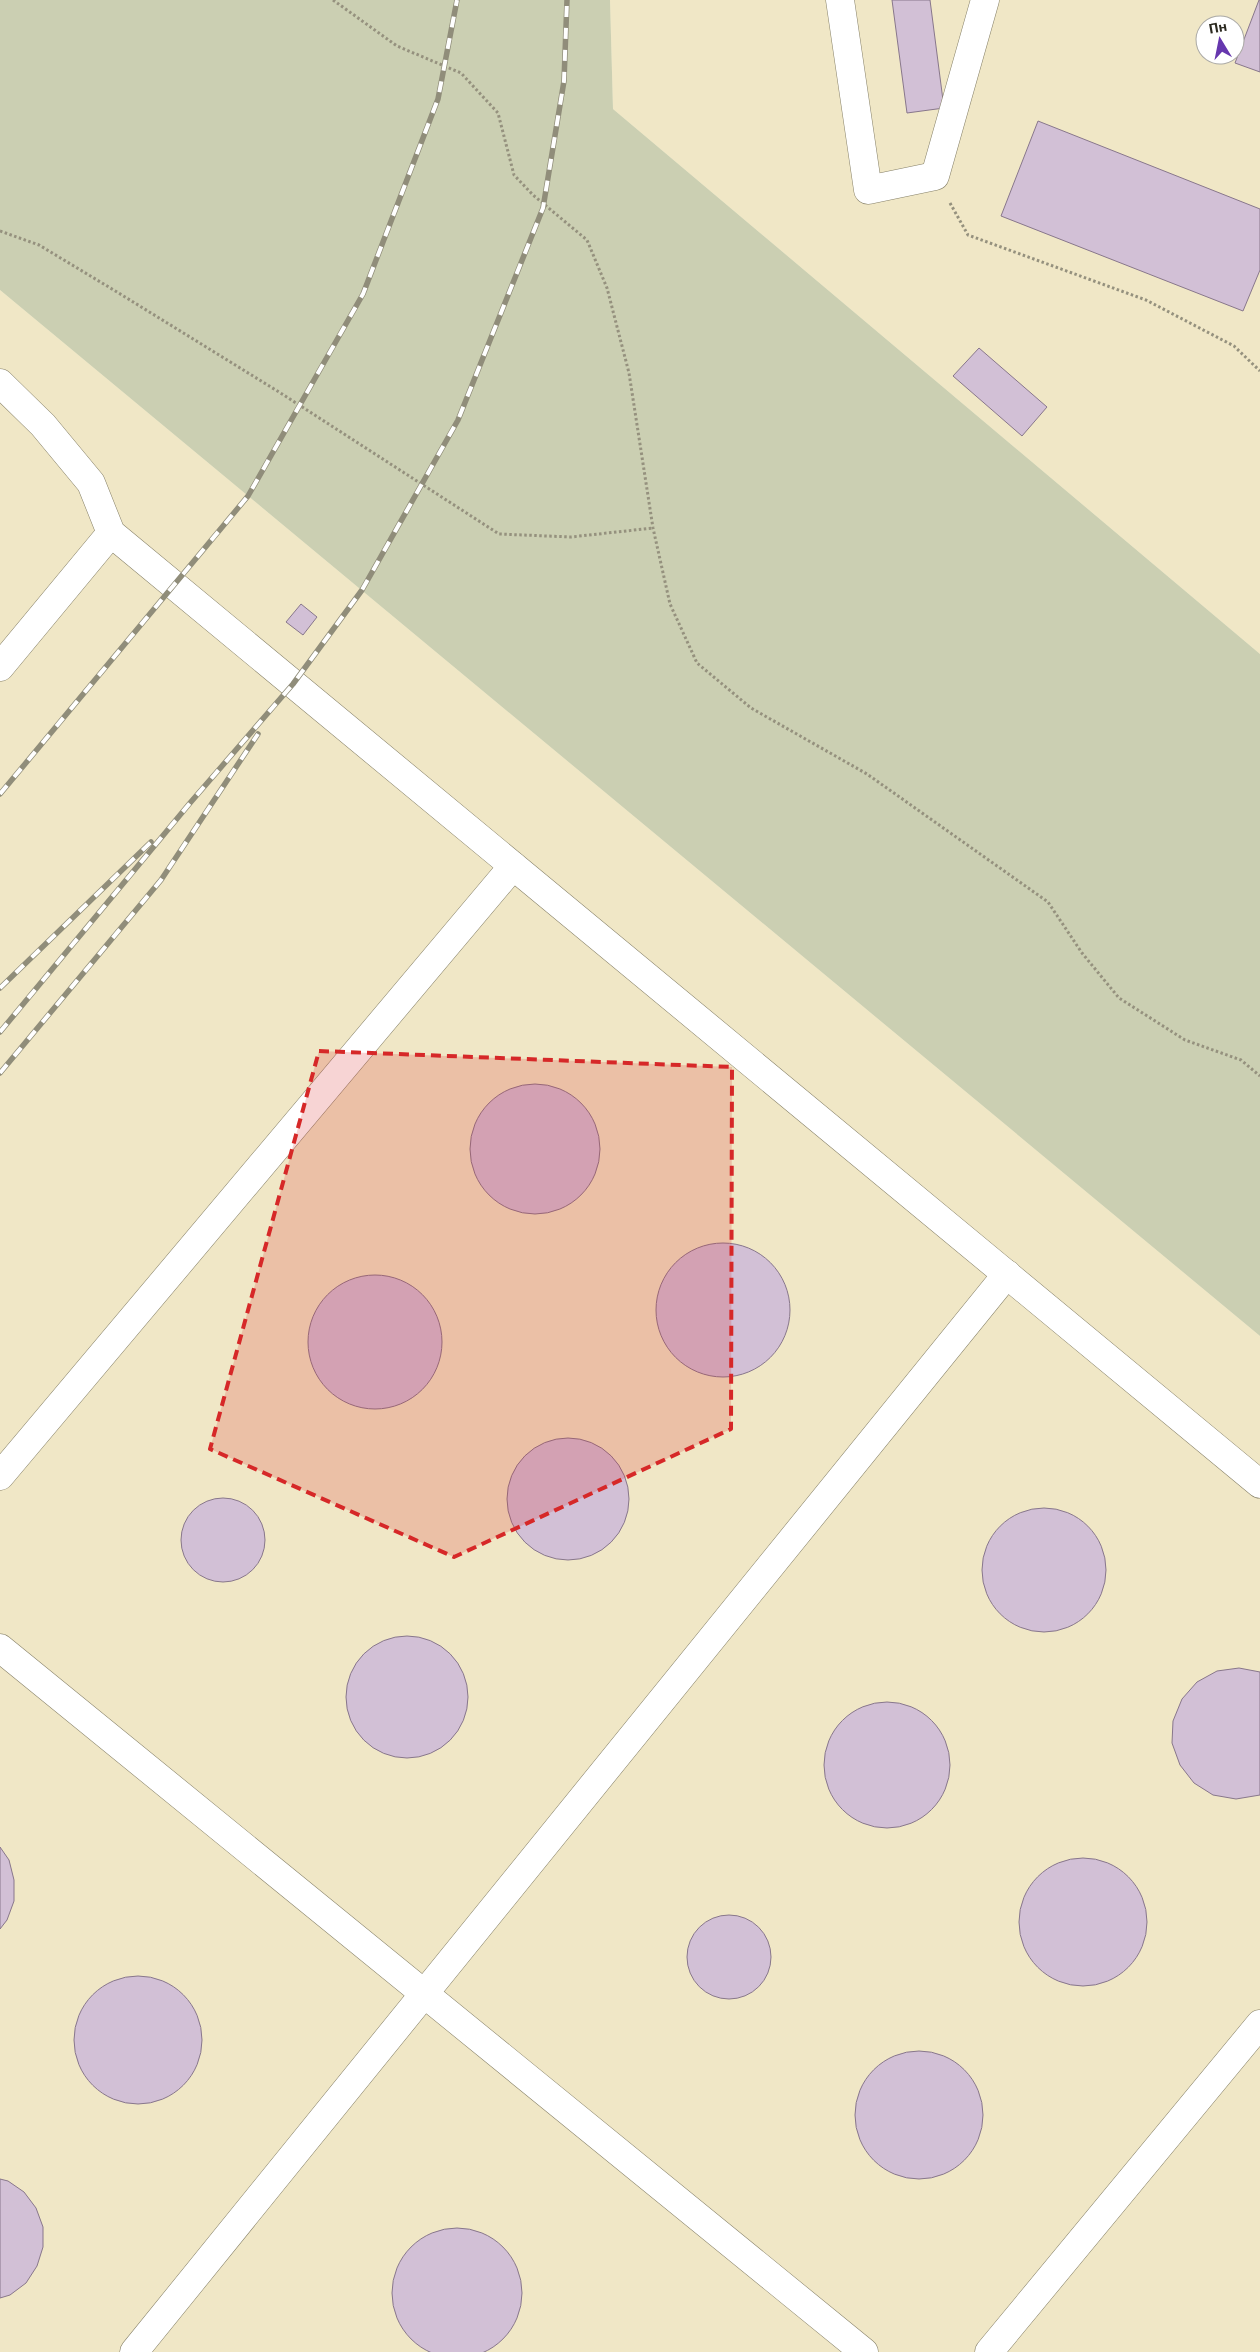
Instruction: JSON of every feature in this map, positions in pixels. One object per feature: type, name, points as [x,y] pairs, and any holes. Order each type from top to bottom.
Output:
[{"type":"lane","points":[[840,0],[868,190],[935,176],[985,0]]},
{"type":"lane","points":[[0,383],[43,425],[91,483],[110,533],[1260,1484]]},
{"type":"lane","points":[[0,667],[110,533]]},
{"type":"lane","points":[[0,1476],[513,866]]},
{"type":"lane","points":[[134,2352],[1007,1274]]},
{"type":"lane","points":[[0,1648],[864,2352]]},
{"type":"lane","points":[[989,2352],[1260,2024]]},
{"type":"path","points":[[333,0],[397,46],[461,73],[498,113],[514,175],[532,194],[587,240],[607,288],[629,373],[653,528],[670,604],[697,664],[751,708],[867,774],[1048,902],[1082,953],[1119,998],[1185,1040],[1241,1060],[1260,1076]]},
{"type":"path","points":[[935,176],[968,235],[1146,300],[1234,346],[1260,371]]},
{"type":"path","points":[[0,232],[38,245],[117,292],[279,392],[499,534],[572,537],[653,528]]},
{"type":"highlighted area","points":[[319,1051],[732,1067],[731,1429],[454,1557],[210,1449]]},
{"type":"shaded area","points":[[610,0],[1260,0],[1260,654],[613,109]]},
{"type":"shaded area","points":[[0,290],[1260,1336],[1260,2352],[0,2352]]},
{"type":"green space","points":[[0,0],[610,0],[613,109],[1260,654],[1260,1336],[0,290]]},
{"type":"building","points":[[892,0],[930,0],[944,108],[907,113]]},
{"type":"building","points":[[1260,0],[1260,72],[1241,65],[1245,65],[1245,37]]},
{"type":"building","points":[[1038,121],[1260,209],[1260,270],[1243,311],[1001,216]]},
{"type":"building","points":[[979,348],[1047,407],[1022,436],[953,376]]},
{"type":"building","points":[[301,604],[317,617],[303,635],[286,622]]},
{"type":"building","points":[[535,1084],[548,1085],[560,1089],[581,1103],[595,1124],[599,1136],[599,1162],[595,1174],[581,1195],[560,1209],[548,1213],[535,1214],[522,1213],[510,1209],[489,1195],[475,1174],[471,1162],[470,1149],[471,1136],[475,1124],[489,1103],[510,1089],[522,1085]]},
{"type":"building","points":[[723,1243],[749,1248],[771,1262],[785,1284],[790,1310],[785,1336],[771,1358],[749,1372],[723,1377],[697,1372],[675,1358],[661,1336],[656,1310],[661,1284],[675,1262],[697,1248]]},
{"type":"building","points":[[375,1275],[400,1281],[422,1295],[436,1317],[442,1342],[436,1367],[422,1389],[400,1403],[375,1409],[350,1403],[328,1389],[314,1367],[308,1342],[314,1317],[328,1295],[350,1281]]},
{"type":"building","points":[[568,1438],[580,1439],[591,1443],[602,1448],[611,1456],[619,1465],[624,1476],[628,1487],[628,1511],[624,1522],[619,1533],[611,1542],[602,1550],[591,1555],[580,1559],[568,1560],[556,1559],[545,1555],[534,1550],[525,1542],[517,1533],[512,1522],[508,1511],[507,1499],[508,1487],[512,1476],[517,1465],[525,1456],[534,1448],[545,1443],[556,1439]]},
{"type":"building","points":[[223,1498],[239,1501],[253,1510],[262,1524],[265,1540],[262,1556],[253,1570],[239,1579],[223,1582],[207,1579],[193,1570],[184,1556],[181,1540],[184,1524],[193,1510],[207,1501]]},
{"type":"building","points":[[1044,1508],[1068,1513],[1088,1526],[1101,1546],[1106,1570],[1101,1594],[1088,1614],[1068,1627],[1044,1632],[1020,1627],[1000,1614],[987,1594],[982,1570],[987,1546],[1000,1526],[1020,1513]]},
{"type":"building","points":[[407,1636],[431,1640],[450,1654],[464,1673],[468,1697],[464,1721],[450,1740],[431,1754],[407,1758],[383,1754],[364,1740],[350,1721],[346,1697],[350,1673],[364,1654],[383,1640]]},
{"type":"building","points":[[1239,1668],[1260,1672],[1260,1795],[1236,1799],[1213,1795],[1194,1783],[1180,1765],[1172,1743],[1173,1721],[1182,1699],[1197,1682],[1217,1671]]},
{"type":"building","points":[[887,1702],[911,1707],[931,1721],[945,1741],[950,1765],[945,1789],[931,1809],[911,1823],[887,1828],[863,1823],[843,1809],[829,1789],[824,1765],[829,1741],[843,1721],[863,1707]]},
{"type":"building","points":[[0,1847],[9,1860],[14,1880],[14,1901],[7,1920],[0,1929]]},
{"type":"building","points":[[1083,1858],[1108,1862],[1129,1876],[1143,1897],[1147,1922],[1143,1947],[1129,1968],[1108,1982],[1083,1986],[1058,1982],[1037,1968],[1023,1947],[1019,1922],[1023,1897],[1037,1876],[1058,1862]]},
{"type":"building","points":[[729,1915],[745,1918],[759,1927],[768,1941],[771,1957],[768,1973],[759,1987],[745,1996],[729,1999],[713,1996],[699,1987],[690,1973],[687,1957],[690,1941],[699,1927],[713,1918]]},
{"type":"building","points":[[138,1976],[162,1981],[183,1995],[197,2016],[202,2040],[197,2064],[183,2085],[162,2099],[138,2104],[114,2099],[93,2085],[79,2064],[74,2040],[79,2016],[93,1995],[114,1981]]},
{"type":"building","points":[[919,2051],[943,2056],[964,2070],[978,2091],[983,2115],[978,2139],[964,2160],[943,2174],[919,2179],[895,2174],[874,2160],[860,2139],[855,2115],[860,2091],[874,2070],[895,2056]]},
{"type":"building","points":[[0,2179],[8,2181],[24,2192],[36,2208],[43,2227],[43,2247],[37,2266],[26,2283],[10,2295],[0,2298]]},
{"type":"building","points":[[457,2228],[482,2233],[503,2247],[517,2268],[522,2293],[517,2318],[503,2339],[482,2353],[457,2358],[432,2353],[411,2339],[397,2318],[392,2293],[397,2268],[411,2247],[432,2233]]},
{"type":"railway","points":[[0,794],[248,496],[363,294],[438,99],[457,0]]},
{"type":"railway","points":[[0,1032],[190,803],[293,684],[362,590],[458,420],[543,208],[564,81],[567,0]]},
{"type":"railway","points":[[0,1073],[161,880],[258,734]]},
{"type":"railway","points":[[0,988],[151,842]]}]
